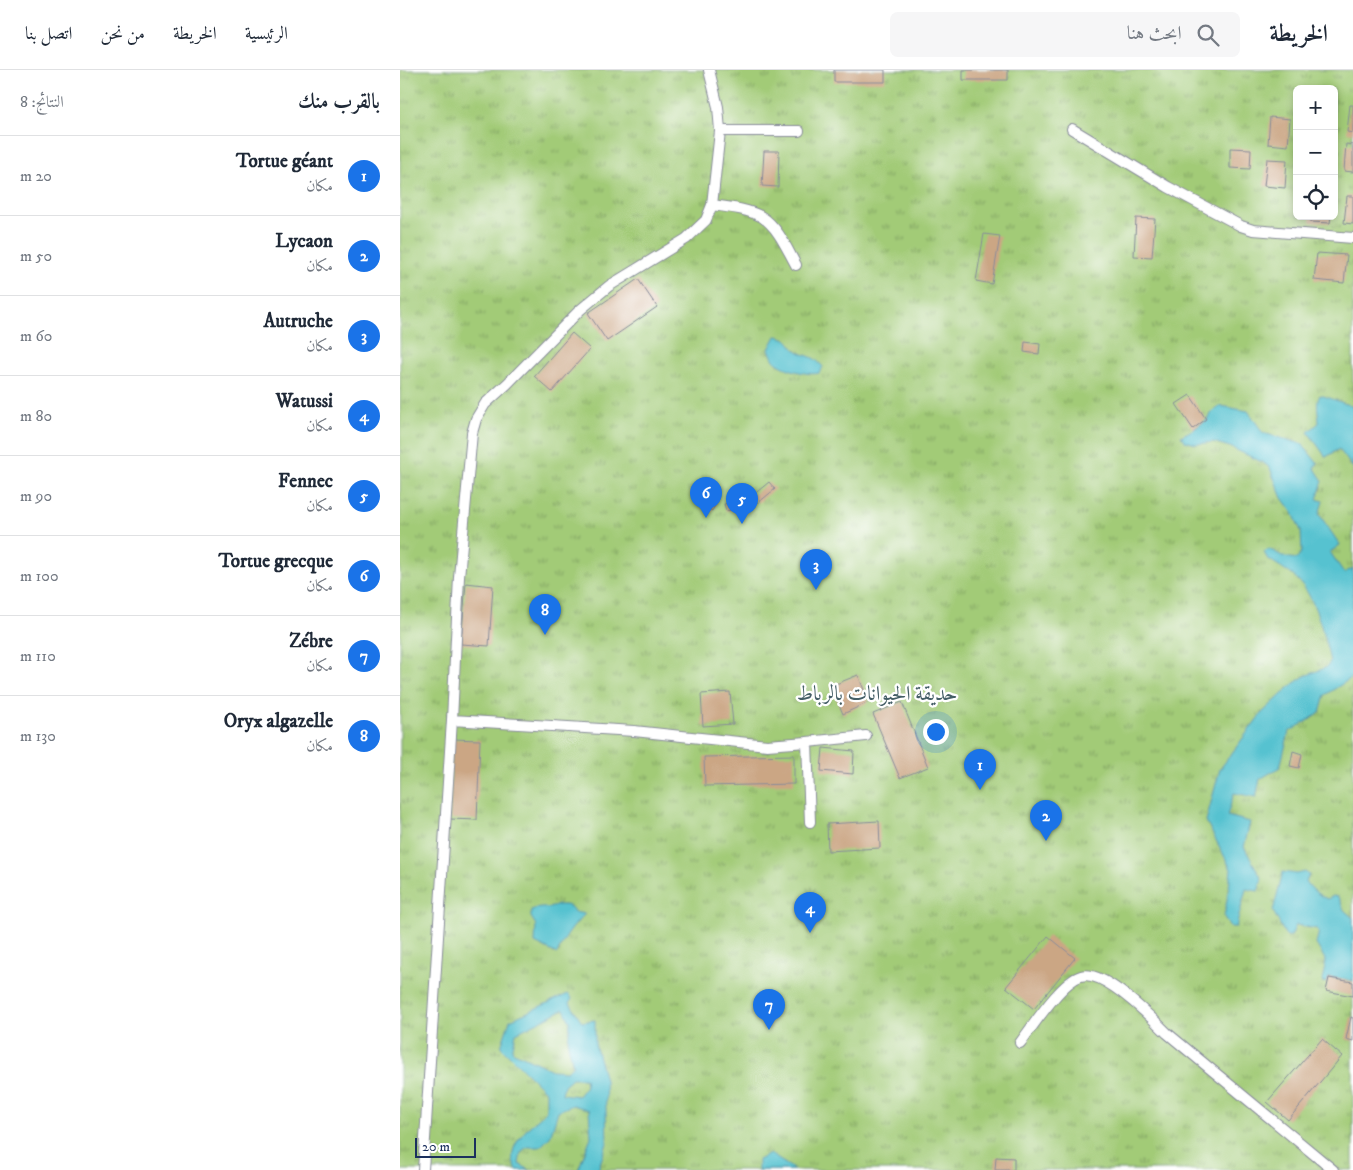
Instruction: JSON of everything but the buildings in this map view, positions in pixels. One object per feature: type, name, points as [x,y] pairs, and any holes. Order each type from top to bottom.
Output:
[{"type":"lane","points":[[423,1170],[452,720],[459,577],[472,433],[480,410],[580,310],[609,286],[686,239],[703,224],[712,205],[720,131],[718,107],[709,70]]},
{"type":"lane","points":[[1072,129],[1168,187],[1241,226],[1253,230],[1353,238]]},
{"type":"lane","points":[[720,131],[799,131]]},
{"type":"lane","points":[[712,205],[738,209],[762,217],[778,233],[796,265]]},
{"type":"lane","points":[[452,720],[634,731],[767,745],[866,736]]},
{"type":"lane","points":[[807,742],[810,822]]},
{"type":"lane","points":[[1020,1044],[1068,983],[1082,975],[1097,976],[1146,1012],[1175,1039],[1333,1170]]},
{"type":"green space","name":"حديقة الحيوانات بالرباط","points":[[400,70],[1353,70],[1353,1170],[400,1170]]},
{"type":"water","points":[[776,336],[787,340],[799,352],[817,360],[823,367],[819,373],[809,374],[795,371],[773,359],[769,349]]},
{"type":"water","points":[[1320,395],[1353,407],[1353,468],[1339,449],[1326,457],[1308,432],[1319,423],[1317,405]]},
{"type":"water","points":[[1221,406],[1248,411],[1263,433],[1302,444],[1318,464],[1314,467],[1323,481],[1317,499],[1323,501],[1319,514],[1340,545],[1330,552],[1344,573],[1353,568],[1353,677],[1325,695],[1320,713],[1289,732],[1280,767],[1260,779],[1256,797],[1234,793],[1227,816],[1250,822],[1244,847],[1262,879],[1258,891],[1246,889],[1236,927],[1230,927],[1224,917],[1231,869],[1206,821],[1220,769],[1261,714],[1293,684],[1305,676],[1327,667],[1330,662],[1326,642],[1310,596],[1298,580],[1267,558],[1264,552],[1269,549],[1284,557],[1297,559],[1302,551],[1301,531],[1293,513],[1282,498],[1270,468],[1264,463],[1230,447],[1213,442],[1196,444],[1185,441],[1181,436],[1207,420],[1211,412]]},
{"type":"water","points":[[1283,872],[1297,874],[1305,872],[1309,875],[1306,881],[1313,889],[1328,899],[1333,896],[1338,897],[1344,910],[1353,918],[1353,981],[1329,977],[1327,983],[1322,982],[1326,961],[1316,944],[1319,931],[1317,929],[1296,925],[1291,936],[1285,934],[1273,911]]},
{"type":"water","points":[[558,905],[568,906],[574,912],[585,914],[569,932],[557,954],[535,943],[536,925],[531,917],[531,910]]},
{"type":"water","points":[[568,994],[572,998],[570,1003],[582,1022],[595,1020],[595,1044],[605,1080],[607,1143],[598,1170],[578,1170],[591,1137],[589,1110],[573,1105],[558,1111],[550,1137],[540,1147],[527,1147],[521,1152],[519,1164],[530,1170],[517,1170],[513,1161],[515,1145],[526,1130],[546,1111],[546,1092],[501,1047],[510,1020]],"holes":[[[564,1009],[570,1022],[568,1044],[573,1065],[567,1071],[552,1070],[512,1051],[516,1033]],[[572,1078],[585,1078],[586,1086],[578,1096],[562,1094],[564,1085]]]},
{"type":"water","points":[[770,1154],[795,1170],[758,1170],[758,1160]]},
{"type":"place","name":"Tortue grecque","points":[[706,518]]},
{"type":"place","name":"Fennec","points":[[742,524]]},
{"type":"place","name":"Autruche","points":[[816,590]]},
{"type":"place","name":"Oryx algazelle","points":[[545,635]]},
{"type":"place","name":"Tortue géant","points":[[980,790]]},
{"type":"place","name":"Lycaon","points":[[1046,841]]},
{"type":"place","name":"Watussi","points":[[810,933]]},
{"type":"place","name":"Zébre","points":[[769,1030]]}]
